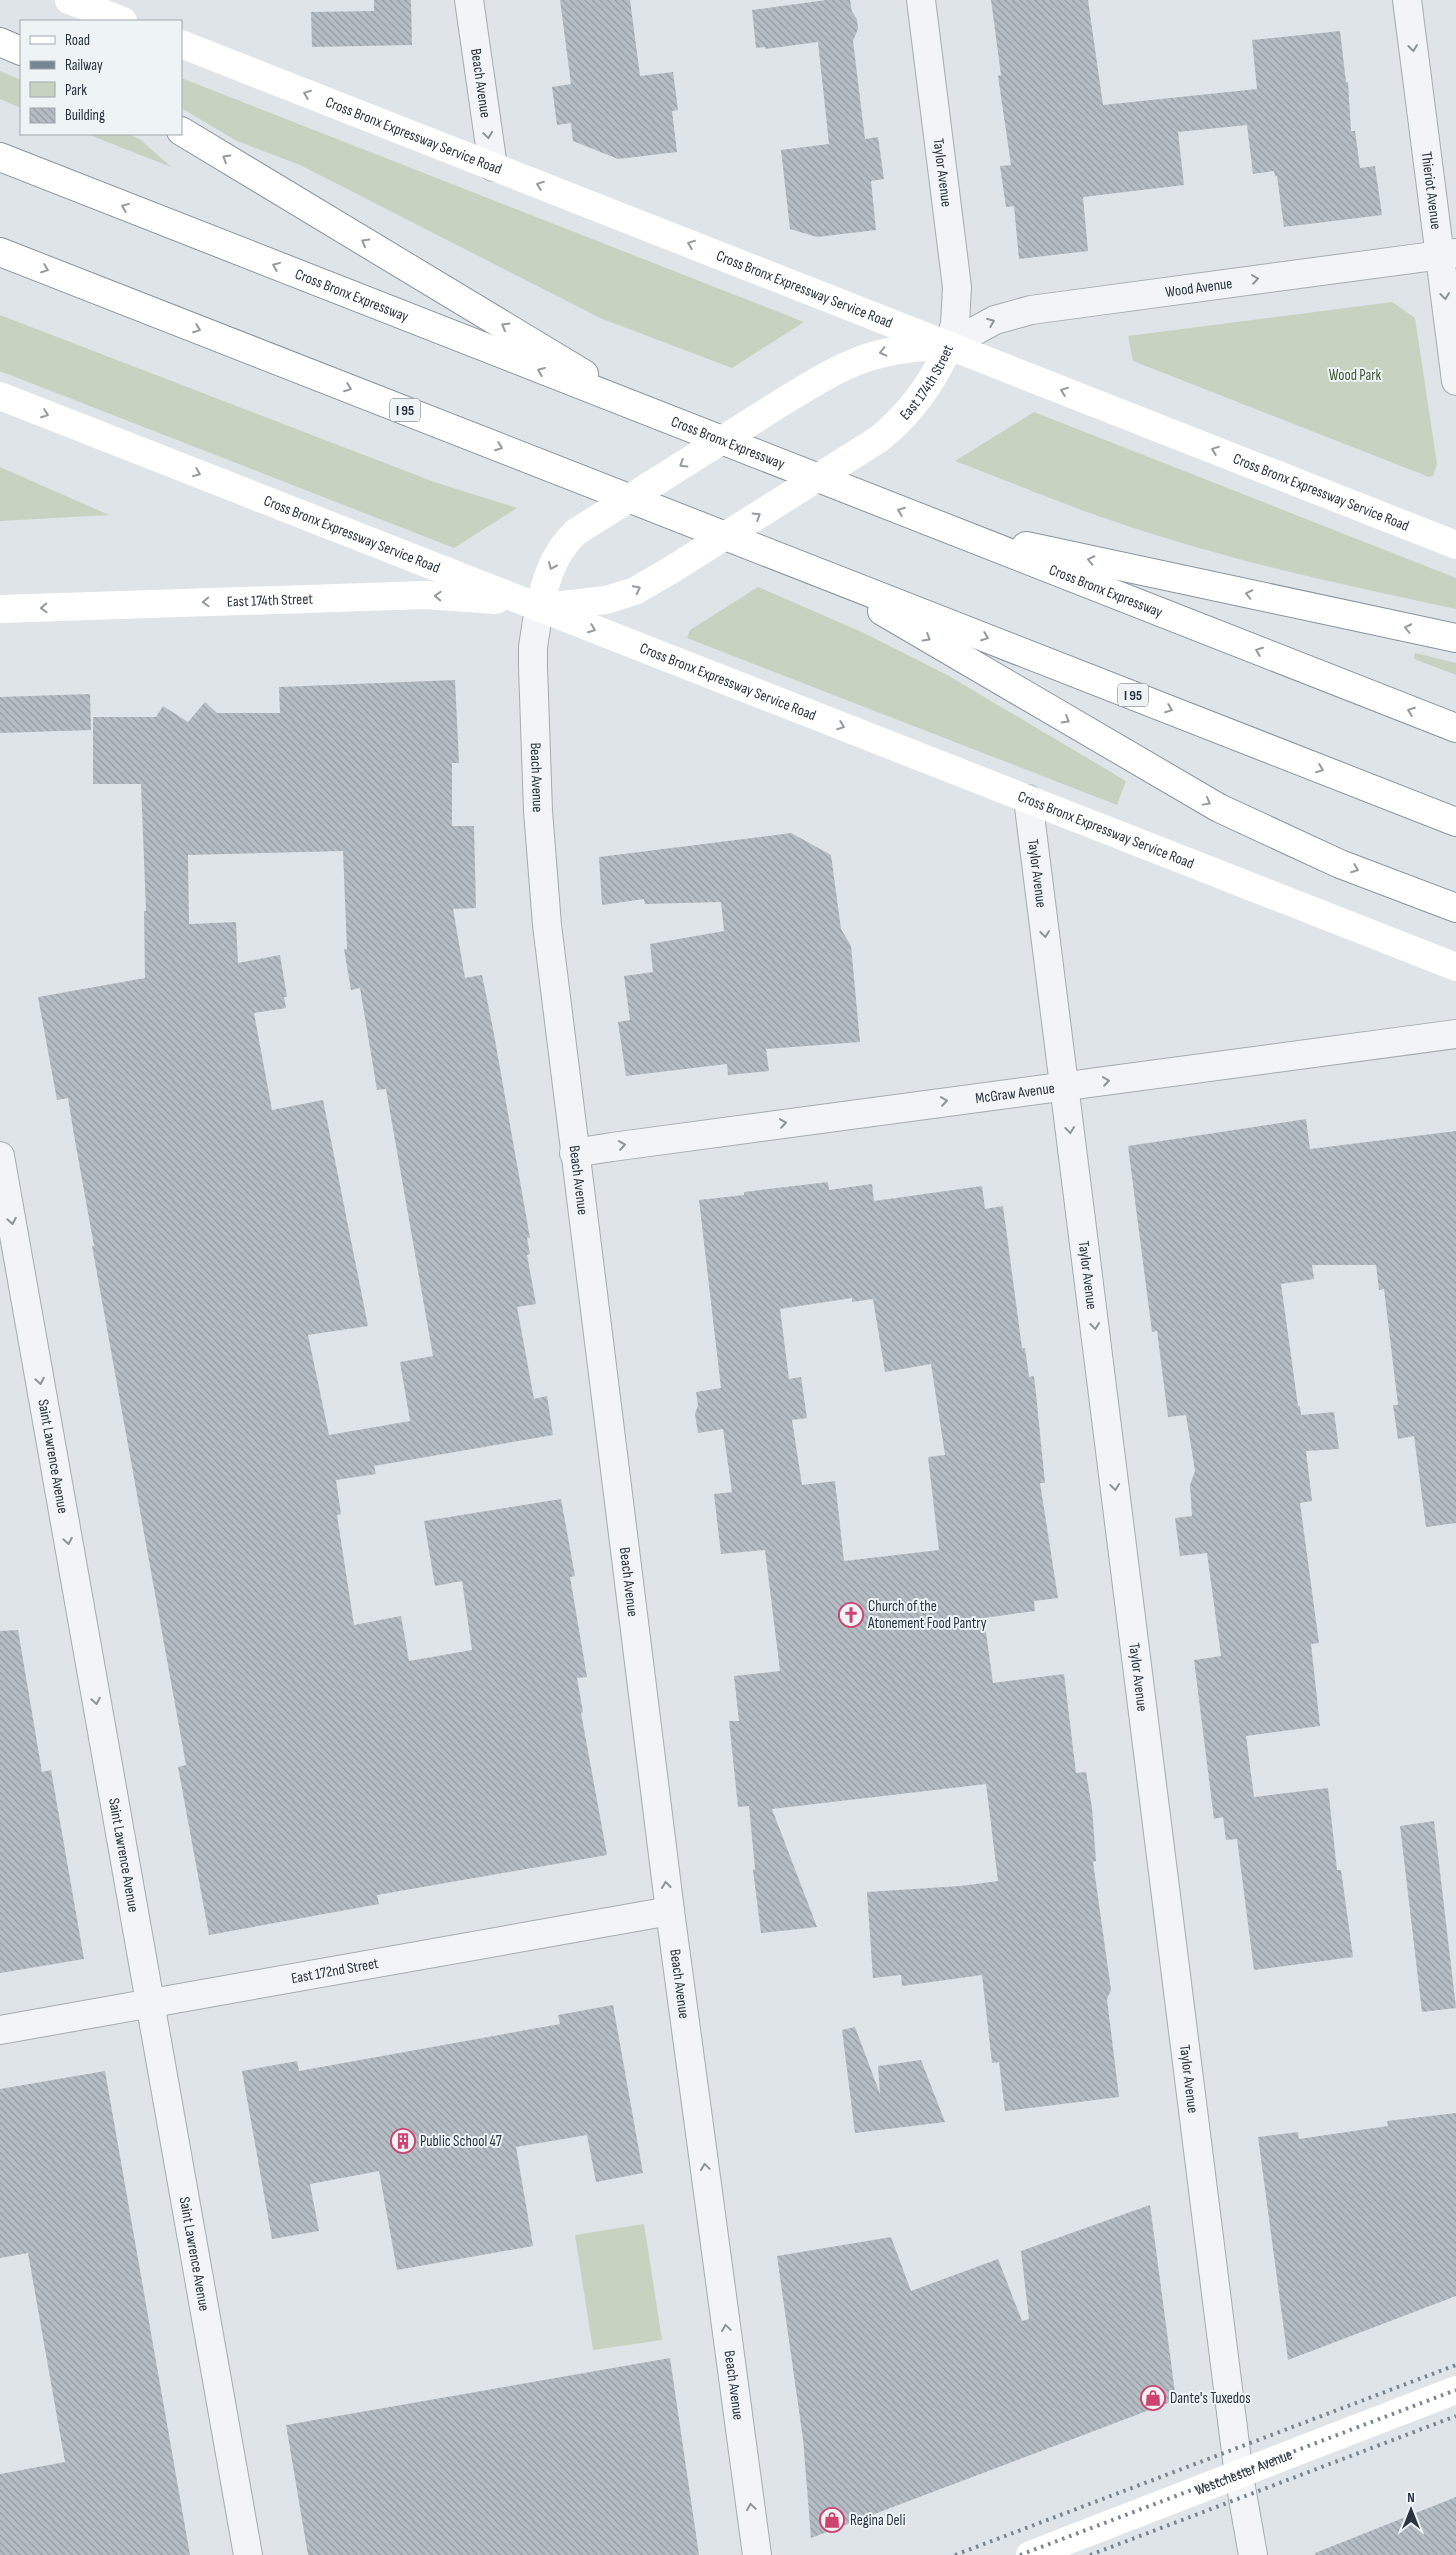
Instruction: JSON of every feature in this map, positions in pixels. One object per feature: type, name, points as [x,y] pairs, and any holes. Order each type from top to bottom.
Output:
[{"type":"main road","points":[[69,0],[120,20]]},
{"type":"main road","points":[[0,42],[20,51]]},
{"type":"main road","name":"Cross Bronx Expressway Service Road","points":[[182,44],[1456,545]]},
{"type":"main road","points":[[182,132],[651,414]]},
{"type":"main road","name":"Cross Bronx Expressway","points":[[0,158],[1456,728]]},
{"type":"main road","name":"I 95","points":[[0,252],[1456,822]]},
{"type":"main road","name":"East 174th Street","points":[[0,609],[425,595],[491,599],[539,608],[606,600],[635,591],[671,570],[879,439],[909,412],[922,396],[949,345],[895,349],[873,354],[836,370],[784,400],[576,532],[563,545],[552,565],[539,608]]},
{"type":"main road","name":"Cross Bronx Expressway Service Road","points":[[0,396],[1456,967]]},
{"type":"main road","points":[[946,529],[1456,638]]},
{"type":"main road","points":[[809,568],[1218,808],[1340,864],[1456,908]]},
{"type":"main road","name":"Westchester Avenue","points":[[1030,2555],[1239,2476],[1456,2390]]},
{"type":"street","name":"Beach Avenue","points":[[469,0],[493,167]]},
{"type":"street","name":"Taylor Avenue","points":[[921,0],[957,287],[955,324],[949,345]]},
{"type":"street","name":"Thieriot Avenue","points":[[1407,0],[1448,254],[1456,381]]},
{"type":"street","name":"Wood Avenue","points":[[949,345],[995,320],[1031,310],[1448,254]]},
{"type":"street","name":"Beach Avenue","points":[[539,608],[533,647],[538,811],[547,925],[670,1911],[757,2555]]},
{"type":"street","name":"Taylor Avenue","points":[[1028,799],[1239,2476],[1253,2555]]},
{"type":"street","name":"McGraw Avenue","points":[[574,1153],[1456,1034]]},
{"type":"street","name":"Saint Lawrence Avenue","points":[[0,1156],[248,2555]]},
{"type":"street","name":"East 172nd Street","points":[[0,2030],[670,1911]]},
{"type":"green space","points":[[0,71],[20,80],[20,108],[0,99]]},
{"type":"green space","points":[[182,78],[804,322],[732,368],[600,318],[300,165],[237,141],[182,109]]},
{"type":"green space","points":[[90,135],[130,135],[141,140],[171,167]]},
{"type":"green space","name":"Wood Park","points":[[1392,302],[1415,318],[1437,464],[1433,476],[1429,477],[1133,361],[1128,336]]},
{"type":"green space","points":[[0,315],[437,483],[517,508],[454,548],[0,371]]},
{"type":"green space","points":[[1034,412],[1456,578],[1456,609],[1204,550],[1059,502],[955,461]]},
{"type":"green space","points":[[0,467],[109,515],[0,521]]},
{"type":"green space","points":[[758,587],[862,632],[949,676],[1126,781],[1117,805],[687,638],[690,630]]},
{"type":"green space","points":[[1415,653],[1456,663],[1456,675],[1414,659]]},
{"type":"green space","points":[[644,2224],[662,2340],[593,2350],[575,2235]]},
{"type":"building","points":[[374,0],[411,0],[412,45],[312,47],[311,12],[374,11]]},
{"type":"building","points":[[560,0],[630,0],[640,76],[673,72],[678,110],[672,111],[677,152],[618,159],[573,141],[571,123],[557,125],[552,87],[571,84]]},
{"type":"building","points":[[826,0],[850,0],[852,12],[857,19],[858,29],[853,41],[865,139],[878,137],[884,179],[871,181],[876,230],[817,237],[790,229],[781,150],[829,144],[818,42],[765,49],[765,47],[756,48],[752,10]]},
{"type":"building","points":[[991,0],[1088,0],[1103,105],[1257,89],[1252,40],[1340,31],[1346,82],[1348,82],[1351,131],[1355,131],[1360,168],[1375,166],[1382,215],[1284,227],[1277,176],[1275,176],[1274,171],[1253,174],[1247,125],[1178,132],[1184,185],[1083,197],[1088,251],[1019,259],[1014,206],[1006,207],[1000,166],[1011,165],[998,76],[1001,75]]},
{"type":"building","points":[[455,680],[459,763],[452,763],[452,826],[474,826],[476,908],[453,909],[465,978],[482,975],[493,1029],[530,1238],[527,1238],[530,1254],[527,1255],[536,1304],[517,1307],[534,1399],[547,1396],[553,1435],[374,1466],[376,1474],[336,1480],[341,1514],[337,1515],[354,1625],[401,1616],[409,1661],[472,1650],[462,1581],[435,1586],[424,1521],[561,1499],[575,1576],[570,1577],[587,1677],[577,1678],[583,1712],[581,1713],[607,1855],[377,1895],[379,1904],[209,1935],[178,1767],[186,1765],[92,1246],[94,1246],[68,1098],[57,1100],[38,997],[145,978],[144,911],[146,911],[141,784],[93,784],[93,717],[156,717],[163,706],[188,722],[205,702],[217,713],[280,713],[279,687]],"holes":[[[343,851],[347,949],[344,949],[351,990],[360,988],[377,1090],[386,1089],[433,1356],[400,1362],[410,1421],[329,1435],[308,1335],[368,1326],[323,1100],[272,1110],[254,1013],[286,1008],[284,997],[287,997],[280,955],[238,963],[236,922],[189,924],[188,855]]]},
{"type":"building","points":[[90,694],[91,730],[0,733],[0,697]]},
{"type":"building","points":[[791,833],[831,855],[841,929],[851,946],[860,1042],[766,1049],[769,1071],[728,1075],[727,1064],[626,1076],[618,1022],[630,1020],[624,976],[653,972],[650,944],[724,931],[721,902],[645,904],[644,899],[602,905],[599,857]]},
{"type":"building","points":[[1306,1119],[1310,1149],[1456,1131],[1456,1523],[1426,1527],[1414,1436],[1398,1439],[1393,1405],[1398,1405],[1384,1289],[1379,1290],[1376,1265],[1312,1265],[1314,1279],[1281,1284],[1298,1406],[1300,1406],[1301,1415],[1334,1412],[1339,1449],[1306,1451],[1312,1501],[1300,1503],[1319,1643],[1311,1644],[1320,1726],[1246,1736],[1254,1797],[1328,1788],[1337,1870],[1341,1870],[1353,1957],[1254,1970],[1237,1839],[1226,1840],[1223,1817],[1214,1819],[1194,1660],[1221,1656],[1207,1553],[1180,1556],[1175,1518],[1192,1516],[1190,1485],[1195,1471],[1186,1415],[1168,1417],[1157,1331],[1152,1332],[1128,1146]]},
{"type":"building","points":[[828,1182],[829,1190],[872,1184],[874,1201],[982,1186],[985,1209],[1003,1206],[1022,1348],[1025,1348],[1029,1377],[1034,1376],[1045,1483],[1040,1483],[1058,1598],[1034,1601],[1035,1611],[984,1618],[993,1683],[1064,1674],[1076,1773],[1086,1772],[1092,1808],[1096,1861],[1093,1862],[1111,1990],[1107,1999],[1119,2097],[1005,2111],[999,2062],[992,2063],[982,1975],[902,1986],[901,1975],[873,1978],[867,1892],[960,1886],[998,1881],[986,1784],[772,1809],[817,1927],[761,1933],[753,1870],[755,1869],[749,1806],[738,1807],[729,1721],[739,1721],[734,1676],[780,1671],[765,1550],[721,1554],[714,1494],[732,1492],[723,1429],[698,1433],[695,1414],[698,1405],[696,1392],[721,1388],[699,1200],[744,1195],[744,1192]],"holes":[[[852,1298],[852,1302],[873,1299],[885,1372],[931,1364],[945,1455],[928,1457],[939,1550],[844,1561],[835,1481],[802,1485],[792,1420],[807,1418],[801,1377],[789,1379],[780,1309]]]},
{"type":"building","points":[[18,1630],[42,1772],[51,1770],[84,1959],[0,1973],[0,1631]]},
{"type":"building","points":[[1434,1821],[1456,2008],[1422,2012],[1400,1826]]},
{"type":"building","name":"Public School 47","points":[[613,2005],[643,2173],[596,2182],[587,2135],[516,2147],[533,2246],[397,2270],[379,2171],[310,2184],[319,2231],[272,2239],[242,2071],[297,2061],[299,2071],[560,2024],[558,2015]]},
{"type":"building","points":[[855,2027],[880,2094],[878,2066],[921,2060],[945,2122],[855,2133],[842,2030]]},
{"type":"building","points":[[105,2071],[190,2555],[0,2555],[0,2474],[65,2462],[28,2253],[0,2258],[0,2089]]},
{"type":"building","points":[[1456,2113],[1456,2296],[1288,2360],[1258,2137],[1298,2132],[1299,2139],[1388,2126],[1387,2121]]},
{"type":"building","points":[[1150,2205],[1176,2400],[811,2538],[803,2439],[777,2256],[891,2237],[911,2291],[998,2259],[1022,2321],[1029,2319],[1021,2251]]},
{"type":"building","points":[[670,2358],[699,2555],[308,2555],[286,2425]]},
{"type":"building","points":[[1456,2497],[1456,2555],[1316,2555],[1315,2553]]},
{"type":"railway","points":[[955,2555],[1456,2365]]},
{"type":"railway","points":[[1020,2555],[1456,2390]]},
{"type":"railway","points":[[1090,2555],[1456,2416]]},
{"type":"place","name":"Church of the Atonement Food Pantry","points":[[851,1615]]},
{"type":"place","name":"Public School 47","points":[[403,2141]]},
{"type":"place","name":"Dante's Tuxedos","points":[[1153,2398]]},
{"type":"place","name":"Regina Deli","points":[[832,2520]]}]
